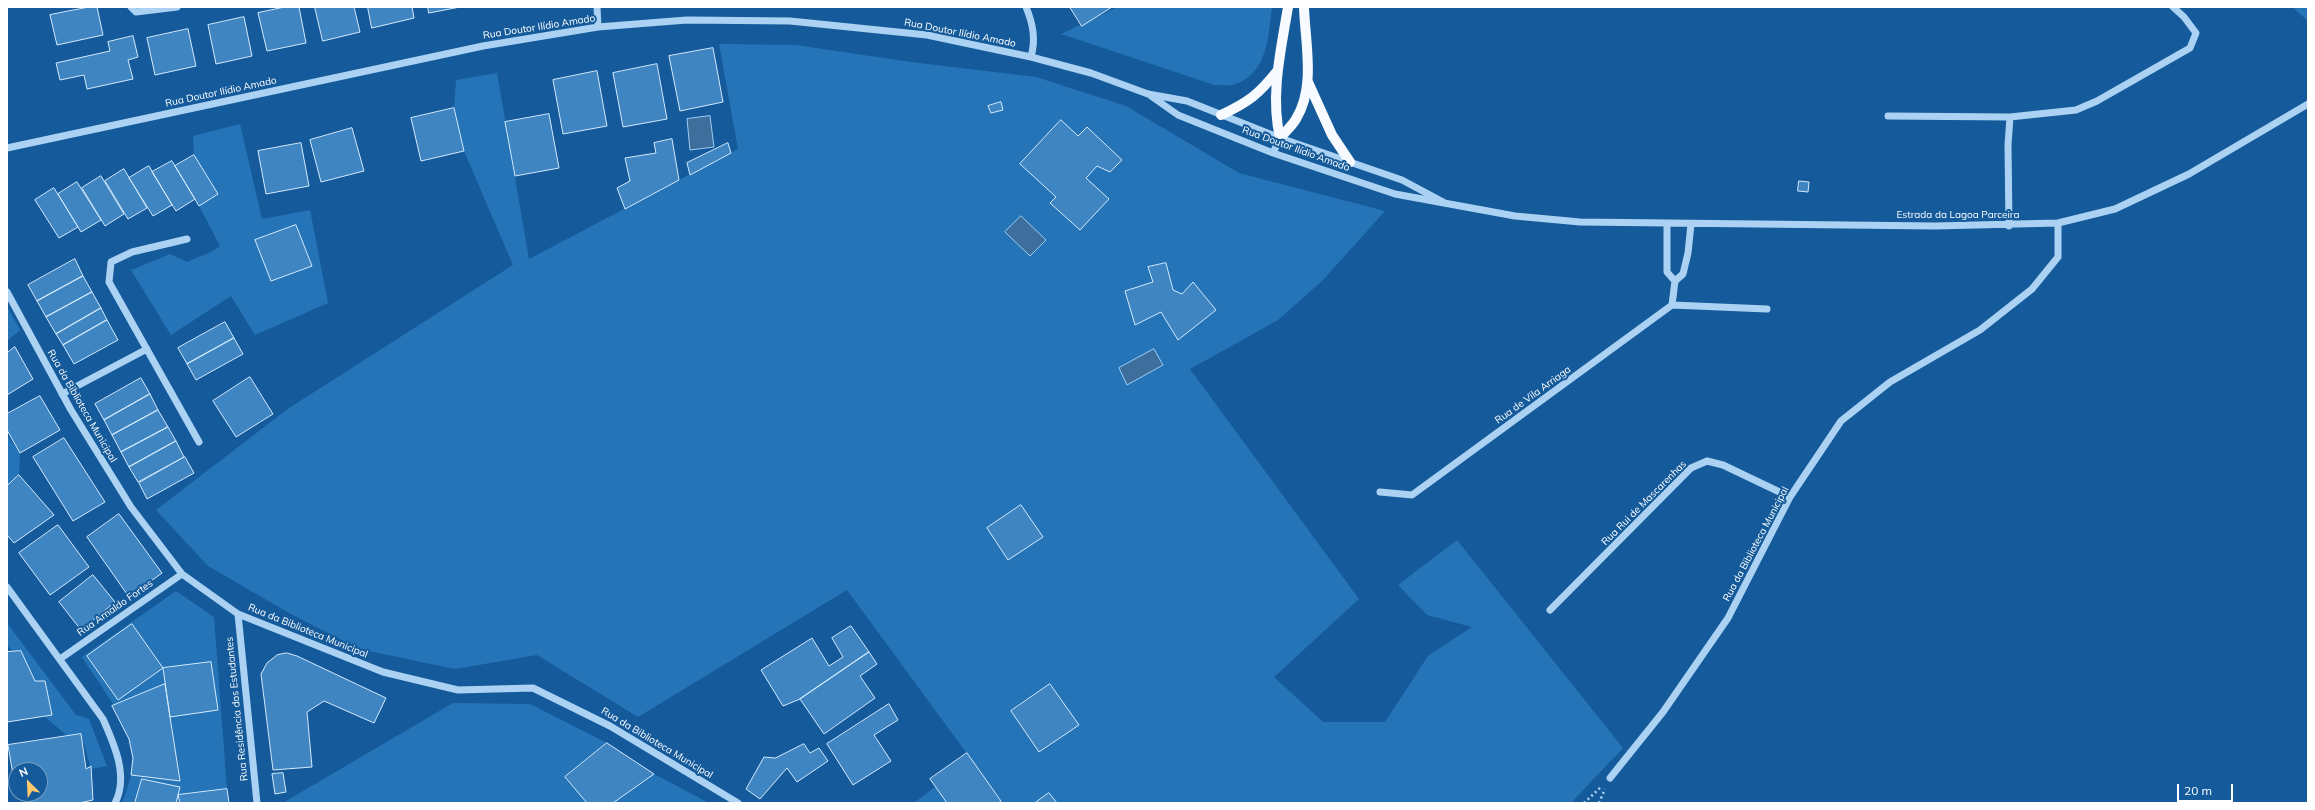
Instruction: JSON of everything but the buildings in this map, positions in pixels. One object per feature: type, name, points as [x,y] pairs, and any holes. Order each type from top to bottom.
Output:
[{"type":"main road","points":[[1280,138],[1276,122],[1278,70],[1288,7]]},
{"type":"main road","points":[[1280,138],[1296,120],[1304,104],[1308,82],[1304,7]]},
{"type":"main road","points":[[1221,115],[1240,106],[1260,92],[1278,70]]},
{"type":"main road","points":[[1308,82],[1332,135],[1350,162]]},
{"type":"street","points":[[131,7],[136,12],[177,7]]},
{"type":"street","points":[[597,7],[598,27]]},
{"type":"street","points":[[1026,7],[1033,27],[1034,47],[1031,57]]},
{"type":"street","points":[[1888,116],[2010,117],[2076,110],[2097,101],[2190,48],[2196,33],[2184,17],[2173,7]]},
{"type":"street","name":"Rua Doutor Ilídio Amado","points":[[7,148],[483,46],[598,27],[688,20],[790,21],[926,35],[1031,57],[1091,73],[1148,94],[1187,102],[1280,138],[1402,180],[1445,203]]},
{"type":"street","name":"Rua Doutor Ilídio Amado","points":[[1148,94],[1178,115],[1273,152],[1395,194],[1515,216],[1580,222]]},
{"type":"street","name":"Estrada da Lagoa Parceira","points":[[1580,222],[2009,226],[2058,223],[2115,209],[2154,192],[2189,174],[2308,104]]},
{"type":"street","points":[[2009,226],[2008,145],[2010,117]]},
{"type":"street","points":[[1273,152],[1280,138]]},
{"type":"street","name":"Rua da Biblioteca Municipal","points":[[1610,778],[1663,712],[1728,618],[1790,497],[1841,421],[1890,382],[1980,330],[2032,289],[2058,256],[2058,223]]},
{"type":"street","points":[[1666,224],[1667,272],[1675,281]]},
{"type":"street","points":[[1691,224],[1688,253],[1683,274],[1675,281],[1672,304],[1767,309]]},
{"type":"street","points":[[187,239],[132,252],[111,262],[109,282],[199,442]]},
{"type":"street","name":"Rua da Biblioteca Municipal","points":[[7,292],[62,394],[131,507],[182,574],[238,614],[383,672],[458,690],[533,688],[610,726],[738,803]]},
{"type":"street","name":"Rua de Vila Arriaga","points":[[1380,492],[1412,495],[1672,304]]},
{"type":"street","points":[[62,394],[147,350]]},
{"type":"street","name":"Rua Rui de Mascarenhas","points":[[1550,610],[1691,468],[1707,461],[1723,465],[1790,497]]},
{"type":"street","name":"Rua Arnaldo Fortes","points":[[60,659],[182,574]]},
{"type":"street","points":[[7,587],[103,719],[114,744],[121,770],[115,803]]},
{"type":"street","name":"Rua Residência dos Estudantes","points":[[238,614],[257,803]]},
{"type":"path","points":[[1584,803],[1610,778]]},
{"type":"shaded area","points":[[1118,7],[1272,7],[1264,54],[1253,73],[1244,80],[1232,85],[1214,85],[1061,34]]},
{"type":"shaded area","points":[[2292,7],[2308,7],[2308,21]]},
{"type":"shaded area","points":[[719,44],[796,45],[911,62],[1036,77],[1126,106],[1239,173],[1385,211],[1323,280],[1278,320],[1190,369],[1359,599],[1274,677],[1323,722],[1385,722],[1428,656],[1472,627],[1427,615],[1398,585],[1457,540],[1623,748],[1571,803],[998,803],[1001,800],[847,590],[638,717],[537,655],[455,669],[359,649],[289,613],[208,566],[156,510],[289,408],[513,265],[464,151],[454,108],[456,80],[497,73],[529,259],[738,149]],"holes":[[[1050,684],[1078,725],[1040,752],[1011,711]]]},
{"type":"shaded area","points":[[710,116],[714,147],[690,150],[687,119]]},
{"type":"shaded area","points":[[240,124],[262,219],[310,210],[328,303],[255,335],[231,296],[171,335],[131,270],[170,254],[187,262],[211,252],[220,246],[199,206],[217,194],[194,155],[193,136]]},
{"type":"shaded area","points":[[1021,216],[1046,240],[1030,256],[1005,232]]},
{"type":"shaded area","points":[[7,306],[20,330],[7,341]]},
{"type":"shaded area","points":[[1154,349],[1163,365],[1127,385],[1119,368]]},
{"type":"shaded area","points":[[7,435],[20,453],[19,475],[7,486]]},
{"type":"shaded area","points":[[176,591],[214,617],[227,789],[178,795],[180,803],[122,803],[132,770],[132,746],[114,706],[82,657]]},
{"type":"shaded area","points":[[7,623],[76,715],[89,719],[107,766],[91,769],[81,734],[67,736],[44,716],[52,714],[45,682],[35,681],[21,651],[13,652],[7,645]]},
{"type":"shaded area","points":[[453,703],[530,704],[607,743],[565,776],[587,803],[286,803],[286,801]]},
{"type":"shaded area","points":[[654,774],[709,803],[613,803]]},
{"type":"shaded area","points":[[935,787],[947,803],[914,803]]}]
